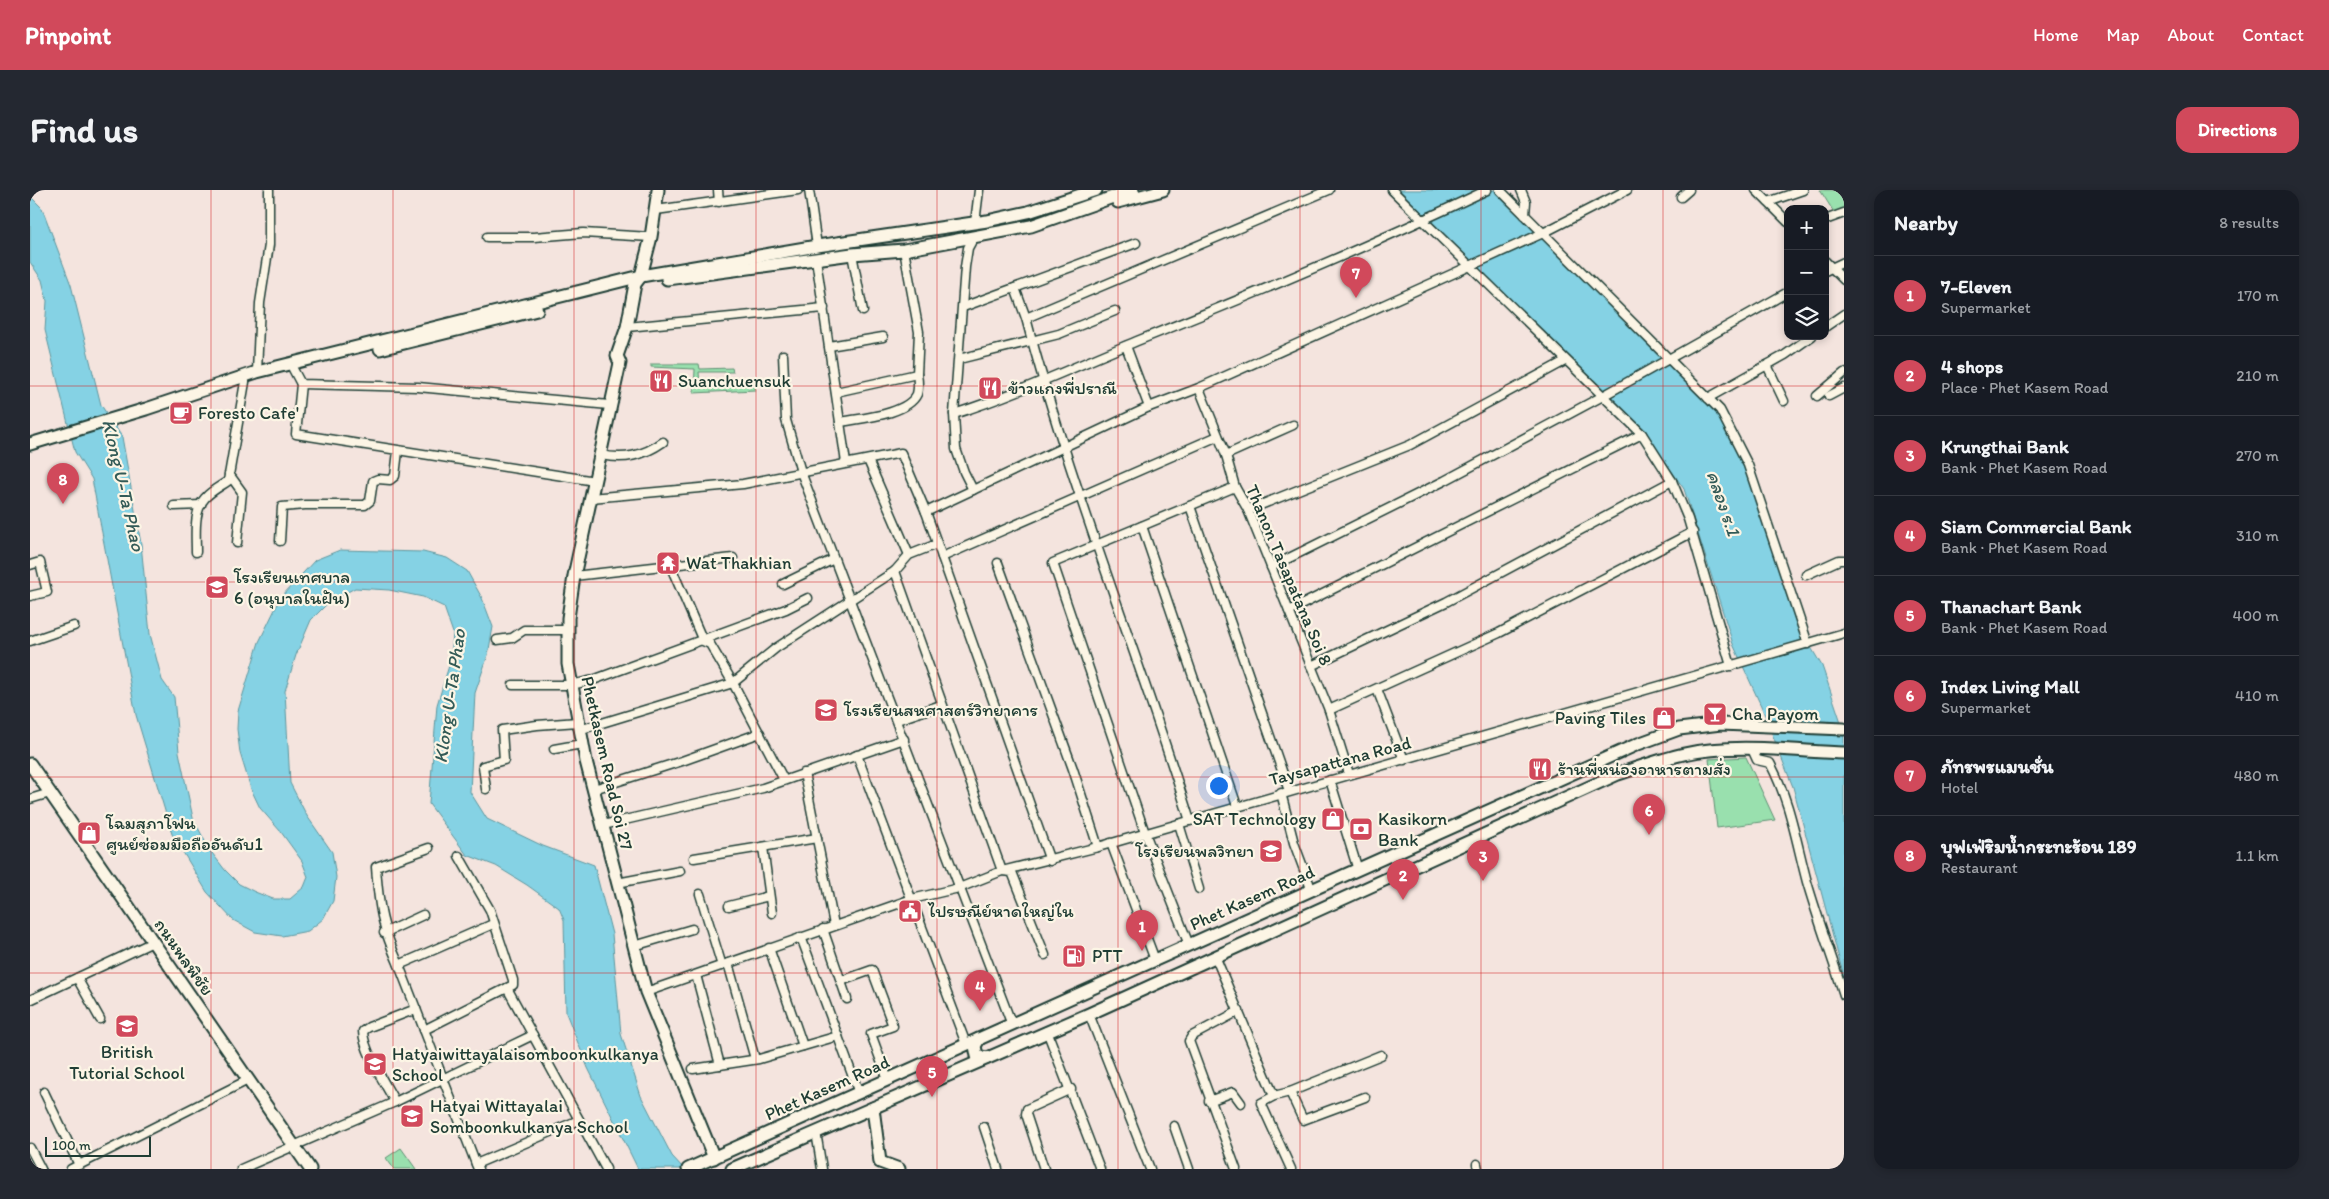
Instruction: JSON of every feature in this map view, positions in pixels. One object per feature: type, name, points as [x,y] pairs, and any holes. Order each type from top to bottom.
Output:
[{"type":"main road","name":"Phetkasem Road Soi 27","points":[[658,190],[651,236],[627,327],[617,356],[620,363],[609,406],[601,455],[574,576],[568,630],[568,664],[582,744],[646,992],[711,1159]]},
{"type":"main road","points":[[1065,201],[1088,190]]},
{"type":"main road","points":[[147,411],[258,372],[324,358],[638,280],[817,246],[975,223],[1028,212],[1096,190]]},
{"type":"main road","points":[[1067,215],[1133,190]]},
{"type":"main road","points":[[638,280],[852,254],[904,250],[1031,226],[1162,190]]},
{"type":"main road","points":[[31,444],[120,416],[147,411],[324,358]]},
{"type":"main road","name":"Phet Kasem Road","points":[[688,1169],[1595,763],[1679,729],[1750,723],[1844,729]]},
{"type":"main road","name":"Phet Kasem Road","points":[[732,1169],[744,1167],[816,1132],[1089,1014],[1618,774],[1683,754],[1705,750],[1756,749],[1844,753]]},
{"type":"main road","name":"ถนนพลพิชัย","points":[[30,764],[310,1169]]},
{"type":"main road","points":[[1422,842],[1430,859]]},
{"type":"main road","points":[[1263,912],[1271,931]]},
{"type":"main road","points":[[979,1039],[975,1046],[977,1056],[987,1058]]},
{"type":"main road","points":[[950,1052],[958,1053],[961,1057],[958,1071]]},
{"type":"main road","points":[[873,1108],[880,1165],[899,1169]]},
{"type":"street","points":[[258,372],[260,303],[269,245],[269,190]]},
{"type":"street","points":[[718,190],[719,202]]},
{"type":"street","points":[[656,210],[798,190]]},
{"type":"street","points":[[809,190],[817,246]]},
{"type":"street","points":[[975,223],[979,190]]},
{"type":"street","points":[[1026,318],[1330,190]]},
{"type":"street","points":[[1392,190],[1422,221],[1473,265],[1601,397],[1642,434],[1672,481],[1693,532],[1731,666]]},
{"type":"street","points":[[954,414],[1044,382],[1126,346],[1266,289],[1422,221],[1487,190]]},
{"type":"street","points":[[1500,190],[1525,215],[1540,234],[1669,358],[1720,410],[1748,465],[1808,644]]},
{"type":"street","points":[[1521,190],[1526,202],[1525,215]]},
{"type":"street","points":[[926,512],[1149,408],[1199,388],[1473,265],[1540,234],[1626,190]]},
{"type":"street","points":[[1681,197],[1689,190]]},
{"type":"street","points":[[1756,190],[1784,218]]},
{"type":"street","points":[[1768,202],[1803,190]]},
{"type":"street","points":[[1829,219],[1844,214]]},
{"type":"street","points":[[487,236],[534,237],[583,233],[651,236]]},
{"type":"street","points":[[973,490],[956,449],[954,414],[968,248],[974,237]]},
{"type":"street","points":[[963,307],[1136,243]]},
{"type":"street","points":[[840,422],[899,410],[916,395],[918,386],[919,332],[904,250]]},
{"type":"street","points":[[852,254],[863,311]]},
{"type":"street","points":[[816,259],[846,463]]},
{"type":"street","points":[[1844,262],[1829,269],[1844,280]]},
{"type":"street","points":[[1015,288],[1026,318],[1044,382],[1096,546],[1120,607],[1190,820]]},
{"type":"street","points":[[1271,567],[1444,481],[1601,397],[1784,294]]},
{"type":"street","points":[[627,327],[824,308]]},
{"type":"street","points":[[959,359],[1059,334],[1114,311]]},
{"type":"street","points":[[1829,324],[1844,314]]},
{"type":"street","points":[[829,346],[883,337]]},
{"type":"street","points":[[1708,398],[1767,365],[1806,340]]},
{"type":"street","points":[[1126,346],[1149,408]]},
{"type":"street","points":[[783,355],[786,420],[801,472],[1012,1025]]},
{"type":"street","points":[[1248,510],[1410,446],[1565,360]]},
{"type":"street","points":[[1767,365],[1784,401]]},
{"type":"street","points":[[292,369],[301,384],[296,434],[595,481]]},
{"type":"street","points":[[1818,396],[1844,373]]},
{"type":"street","points":[[836,392],[917,374]]},
{"type":"street","points":[[196,552],[195,527],[201,505],[205,498],[228,481],[245,382]]},
{"type":"street","points":[[301,384],[418,387],[609,406]]},
{"type":"street","name":"Thanon Tasapatana Soi 8","points":[[1199,388],[1226,455],[1235,487],[1248,510],[1329,710],[1349,774]]},
{"type":"street","points":[[1829,396],[1844,388]]},
{"type":"street","points":[[1226,455],[1294,425]]},
{"type":"street","points":[[1289,611],[1642,434]]},
{"type":"street","points":[[942,557],[1218,436]]},
{"type":"street","points":[[601,455],[624,459],[648,451],[663,442]]},
{"type":"street","points":[[280,541],[282,507],[365,505],[370,501],[373,481],[378,479],[390,480],[395,476],[398,451]]},
{"type":"street","points":[[591,498],[743,484],[901,453],[926,512],[1050,861]]},
{"type":"street","points":[[868,460],[909,555]]},
{"type":"street","points":[[229,474],[242,492],[237,543]]},
{"type":"street","points":[[1311,666],[1446,602],[1672,481]]},
{"type":"street","points":[[1189,945],[1145,833],[1053,563],[1235,487]]},
{"type":"street","points":[[174,506],[201,505]]},
{"type":"street","points":[[1190,506],[1285,792],[1294,843],[1312,891]]},
{"type":"street","points":[[1142,526],[1236,806]]},
{"type":"street","points":[[1329,710],[1498,633],[1693,532]]},
{"type":"street","points":[[486,789],[483,766],[504,760],[502,730],[537,725],[579,726],[733,683],[776,648],[895,572],[909,555],[937,544]]},
{"type":"street","points":[[574,576],[671,567],[733,558]]},
{"type":"street","points":[[783,584],[834,559]]},
{"type":"street","points":[[1806,575],[1839,560],[1844,560]]},
{"type":"street","points":[[30,565],[40,562],[47,592],[30,596]]},
{"type":"street","points":[[998,563],[1073,769],[1098,847]]},
{"type":"street","points":[[671,567],[703,641],[710,644],[733,683],[784,780]]},
{"type":"street","points":[[895,572],[941,705],[1002,871],[1012,872],[1045,955]]},
{"type":"street","points":[[513,686],[571,684],[593,680],[786,610],[808,598]]},
{"type":"street","points":[[30,641],[74,626]]},
{"type":"street","points":[[498,640],[512,638],[524,630],[568,630]]},
{"type":"street","name":"Taysapattana Road","points":[[646,992],[801,936],[912,899],[959,888],[1002,871],[1050,861],[1236,806],[1404,760],[1844,633]]},
{"type":"street","points":[[1377,689],[1404,760]]},
{"type":"street","points":[[897,720],[941,705]]},
{"type":"street","points":[[594,789],[682,761],[760,733]]},
{"type":"street","points":[[603,825],[763,788],[904,739]]},
{"type":"street","points":[[554,749],[582,744]]},
{"type":"street","points":[[1756,749],[1756,760],[1770,763],[1780,782],[1796,831],[1807,882],[1844,994]]},
{"type":"street","points":[[857,754],[966,1044]]},
{"type":"street","points":[[804,773],[834,925]]},
{"type":"street","points":[[1330,780],[1358,870]]},
{"type":"street","points":[[30,799],[50,793]]},
{"type":"street","points":[[1179,824],[1199,889]]},
{"type":"street","points":[[694,858],[817,838]]},
{"type":"street","points":[[1111,843],[1155,960]]},
{"type":"street","points":[[763,847],[772,913]]},
{"type":"street","points":[[429,848],[376,867],[380,915],[384,933],[399,966],[477,1167],[579,1120]]},
{"type":"street","points":[[424,1030],[513,984],[483,896],[459,856]]},
{"type":"street","points":[[617,883],[680,871]]},
{"type":"street","points":[[700,894],[756,1059]]},
{"type":"street","points":[[729,906],[770,896]]},
{"type":"street","points":[[384,933],[423,915]]},
{"type":"street","points":[[399,966],[494,924]]},
{"type":"street","points":[[634,946],[692,929]]},
{"type":"street","points":[[823,929],[847,999]]},
{"type":"street","points":[[801,936],[859,1093]]},
{"type":"street","points":[[30,1000],[153,942]]},
{"type":"street","points":[[769,948],[803,1046]]},
{"type":"street","points":[[1215,956],[1274,1096]]},
{"type":"street","points":[[841,981],[872,970],[892,1026],[871,1034],[888,1080]]},
{"type":"street","points":[[696,975],[720,1065]]},
{"type":"street","points":[[77,978],[100,1019]]},
{"type":"street","points":[[507,988],[606,1169]]},
{"type":"street","points":[[395,1102],[375,1064],[363,1037],[363,1032],[369,1027],[416,1009]]},
{"type":"street","points":[[1236,1169],[1190,1045],[1190,1038],[1239,1012]]},
{"type":"street","points":[[1089,1014],[1150,1169]]},
{"type":"street","points":[[1047,1032],[1071,1089],[1100,1169]]},
{"type":"street","points":[[241,1169],[395,1102],[533,1035]]},
{"type":"street","points":[[693,1069],[756,1059],[838,1036]]},
{"type":"street","points":[[1291,1169],[1261,1104],[1274,1096],[1290,1092],[1381,1055]]},
{"type":"street","points":[[71,1169],[248,1080]]},
{"type":"street","points":[[1044,1169],[1026,1114],[1027,1109],[1071,1089]]},
{"type":"street","points":[[44,1092],[79,1165]]},
{"type":"street","points":[[1210,1101],[1234,1092],[1241,1103]]},
{"type":"street","points":[[1290,1092],[1303,1120],[1365,1097]]},
{"type":"street","points":[[1174,1126],[1189,1169]]},
{"type":"street","points":[[984,1127],[998,1169]]},
{"type":"street","points":[[816,1132],[822,1169]]},
{"type":"street","points":[[30,1148],[41,1169]]},
{"type":"green space","points":[[1820,190],[1844,190],[1844,212],[1835,214]]},
{"type":"green space","points":[[651,364],[699,364],[700,369],[732,368],[733,372],[699,372],[700,386],[755,382],[755,390],[694,393],[695,369],[651,367]]},
{"type":"green space","points":[[1746,757],[1775,820],[1717,828],[1709,759]]},
{"type":"green space","points":[[401,1148],[416,1169],[394,1169],[386,1158]]},
{"type":"water","name":"คลอง ร.1","points":[[1399,190],[1499,190],[1716,409],[1747,466],[1799,627],[1822,666],[1844,731],[1844,977],[1793,787],[1762,708],[1733,644],[1684,489],[1654,445]]},
{"type":"water","name":"Klong U-Ta Phao","points":[[30,196],[42,208],[71,285],[101,405],[122,437],[141,544],[150,634],[162,680],[174,697],[179,752],[193,818],[209,849],[225,870],[239,884],[273,899],[290,899],[304,887],[308,877],[302,861],[281,832],[260,808],[251,789],[240,753],[237,729],[238,711],[259,642],[281,597],[315,560],[340,550],[423,552],[447,558],[467,571],[482,598],[493,627],[488,655],[475,693],[470,792],[487,819],[543,846],[594,865],[612,934],[621,1034],[641,1096],[672,1156],[684,1169],[638,1169],[588,1068],[566,1013],[564,920],[559,908],[496,866],[467,855],[429,804],[437,705],[451,659],[453,633],[444,607],[423,597],[389,590],[355,588],[329,602],[311,620],[296,655],[285,691],[290,783],[307,816],[332,852],[336,877],[333,901],[323,919],[308,931],[282,936],[255,932],[233,920],[207,892],[172,834],[136,715],[92,479],[75,452],[45,330],[47,301],[42,280],[30,262]]},
{"type":"place","name":"ภัทรพรแมนชั่น","points":[[1356,298]]},
{"type":"place","name":"Suanchuensuk","points":[[661,381]]},
{"type":"place","name":"ข้าวแกงพี่ปราณี","points":[[990,388]]},
{"type":"place","name":"Foresto Cafe'","points":[[181,413]]},
{"type":"place","name":"บุฟเฟ่ริมน้ำกระทะร้อน 189","points":[[63,504]]},
{"type":"place","name":"Wat Thakhian","points":[[668,563]]},
{"type":"place","name":"โรงเรียนเทศบาล 6 (อนุบาลในฝัน)","points":[[217,587]]},
{"type":"place","name":"โรงเรียนสหศาสตร์วิทยาคาร","points":[[826,710]]},
{"type":"place","name":"Cha Payom","points":[[1715,714]]},
{"type":"place","name":"Paving Tiles","points":[[1664,718]]},
{"type":"place","name":"ร้านพี่หน่องอาหารตามสั่ง","points":[[1540,769]]},
{"type":"place","name":"SAT Technology","points":[[1333,819]]},
{"type":"place","name":"Kasikorn Bank","points":[[1361,829]]},
{"type":"place","name":"โฉมสุภาโฟน ศูนย์ซ่อมมือถืออันดับ1","points":[[89,833]]},
{"type":"place","name":"Index Living Mall","points":[[1649,835]]},
{"type":"place","name":"โรงเรียนพลวิทยา","points":[[1271,851]]},
{"type":"place","name":"Krungthai Bank","points":[[1483,881]]},
{"type":"place","name":"4 shops","points":[[1403,900]]},
{"type":"place","name":"ไปรษณีย์หาดใหญ่ใน","points":[[910,911]]},
{"type":"place","name":"7-Eleven","points":[[1142,951]]},
{"type":"place","name":"PTT","points":[[1074,956]]},
{"type":"place","name":"Siam Commercial Bank","points":[[980,1011]]},
{"type":"place","name":"British Tutorial School","points":[[127,1026]]},
{"type":"place","name":"Hatyaiwittayalaisomboonkulkanya School","points":[[375,1064]]},
{"type":"place","name":"Thanachart Bank","points":[[932,1097]]},
{"type":"place","name":"Hatyai Wittayalai Somboonkulkanya School","points":[[412,1116]]}]
